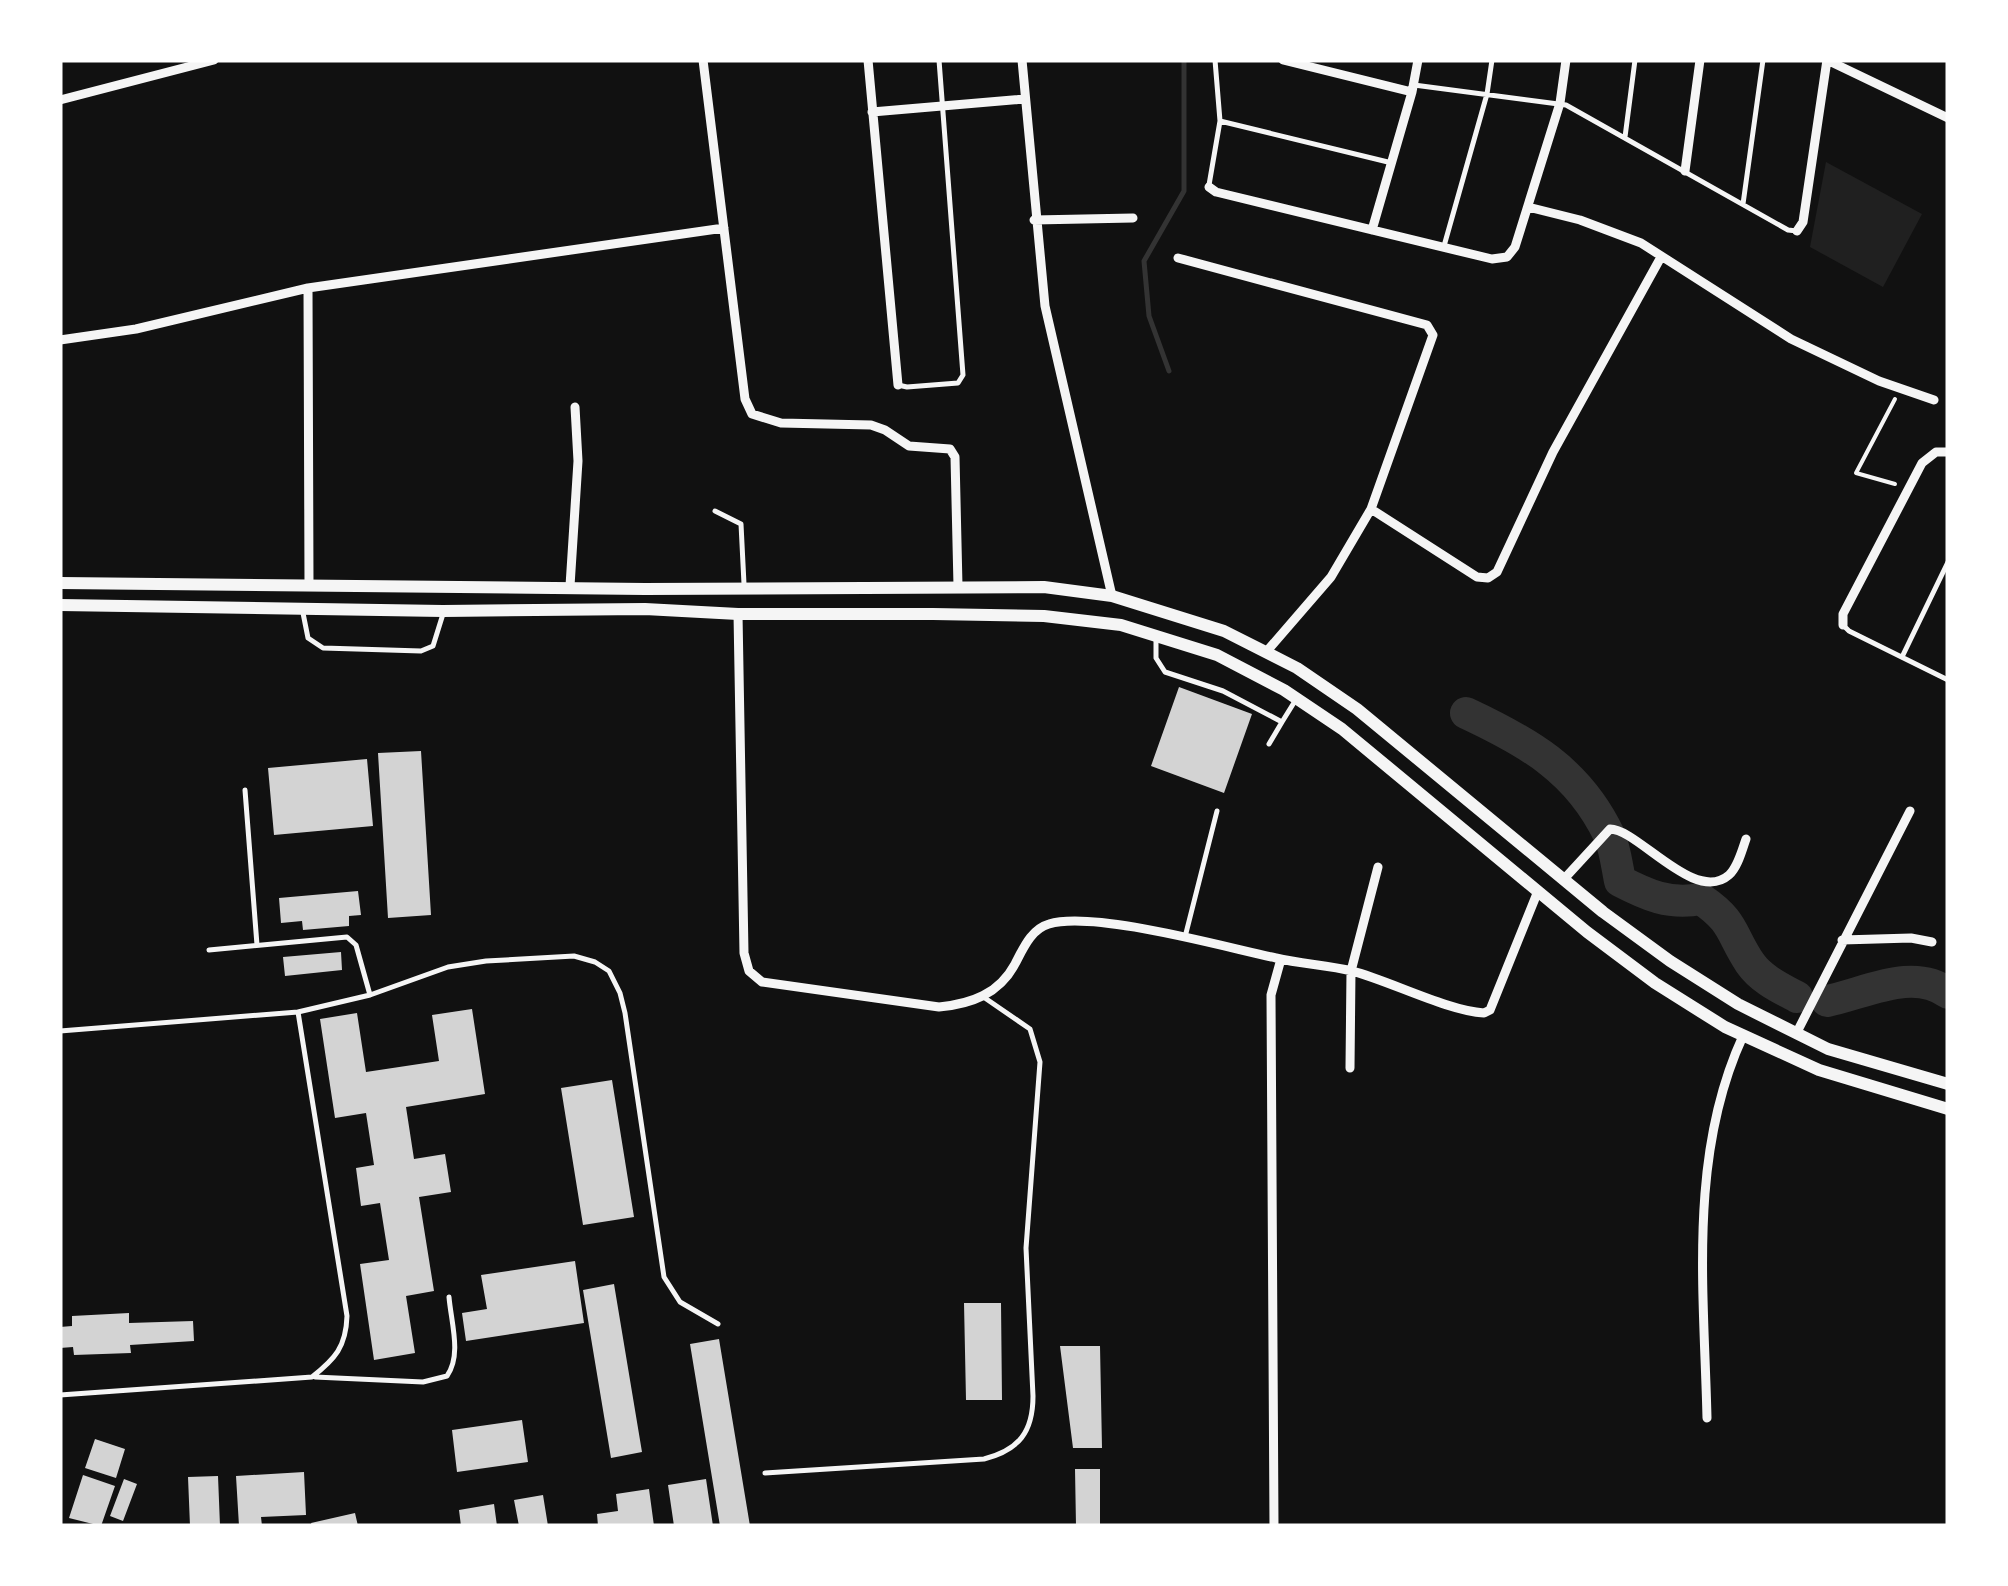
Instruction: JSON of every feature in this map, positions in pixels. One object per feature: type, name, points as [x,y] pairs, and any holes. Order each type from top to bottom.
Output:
[{"type":"main road","points":[[60,583],[1044,587],[1112,596],[1224,631],[1267,651],[1357,709],[1670,962],[1738,1004],[1828,1049],[1948,1084]]},
{"type":"main road","points":[[60,605],[444,612],[645,608],[738,614],[1044,616],[1121,625],[1216,656],[1297,698],[1342,729],[1538,891],[1656,982],[1743,1036],[1819,1070],[1948,1109]]},
{"type":"street","points":[[60,100],[214,60]]},
{"type":"street","points":[[703,60],[745,399],[752,414],[781,423],[872,425],[909,446],[950,449],[954,457],[958,586]]},
{"type":"street","points":[[868,60],[898,384]]},
{"type":"street","points":[[1022,60],[1034,220],[1052,342],[1112,596]]},
{"type":"street","points":[[1283,60],[1413,88]]},
{"type":"street","points":[[1372,230],[1418,60]]},
{"type":"street","points":[[1209,187],[1216,192],[1492,259],[1507,257],[1515,247],[1560,104],[1566,60]]},
{"type":"street","points":[[1685,171],[1700,60]]},
{"type":"street","points":[[1797,231],[1803,222],[1827,60],[1948,118]]},
{"type":"street","points":[[872,112],[1024,98]]},
{"type":"street","points":[[1528,206],[1641,243],[1792,339],[1934,400]]},
{"type":"street","points":[[1034,220],[1133,218]]},
{"type":"street","points":[[60,340],[136,329],[308,288],[724,228]]},
{"type":"street","points":[[1178,258],[1427,325],[1431,330],[1433,342],[1371,509],[1331,577],[1267,651]]},
{"type":"street","points":[[1371,509],[1477,578],[1488,578],[1497,572],[1552,452],[1661,258]]},
{"type":"street","points":[[308,288],[309,584]]},
{"type":"street","points":[[570,586],[578,460],[575,407]]},
{"type":"street","points":[[1842,624],[1843,614],[1909,486],[1928,456],[1947,452],[1948,440]]},
{"type":"street","points":[[738,614],[744,953],[749,971],[762,982],[939,1007],[969,1004],[1004,978],[1033,935],[1048,924],[1101,924],[1351,971],[1484,1013],[1490,1010],[1538,891]]},
{"type":"street","points":[[1796,1034],[1910,811]]},
{"type":"street","points":[[1564,879],[1607,832],[1622,829],[1667,864],[1702,879],[1724,879],[1730,874],[1746,839]]},
{"type":"street","points":[[1350,1068],[1351,971],[1378,867]]},
{"type":"street","points":[[1842,940],[1911,938],[1932,942]]},
{"type":"street","points":[[1274,1526],[1271,995],[1280,959]]},
{"type":"street","points":[[1707,1418],[1704,1207],[1709,1145],[1718,1098],[1743,1036]]},
{"type":"lane","points":[[898,384],[907,387],[958,382],[963,375],[940,60]]},
{"type":"lane","points":[[1209,187],[1220,121],[1214,60]]},
{"type":"lane","points":[[1444,247],[1487,94],[1492,60]]},
{"type":"lane","points":[[1625,137],[1635,60]]},
{"type":"lane","points":[[1743,204],[1763,60]]},
{"type":"lane","points":[[1413,88],[1560,104],[1788,230],[1797,231]]},
{"type":"lane","points":[[1220,121],[1392,163]]},
{"type":"lane","points":[[715,511],[741,524],[744,588]]},
{"type":"lane","points":[[1902,658],[1948,562]]},
{"type":"lane","points":[[302,610],[308,638],[323,648],[421,651],[433,646],[444,612]]},
{"type":"lane","points":[[1842,624],[1948,680]]},
{"type":"lane","points":[[1157,635],[1156,658],[1165,672],[1223,691],[1282,722]]},
{"type":"lane","points":[[1268,744],[1297,698]]},
{"type":"lane","points":[[246,790],[256,944]]},
{"type":"lane","points":[[1185,937],[1217,810]]},
{"type":"lane","points":[[209,950],[347,937],[356,945],[370,995]]},
{"type":"lane","points":[[60,1031],[298,1012],[370,995],[448,968],[486,961],[574,956],[594,962],[615,980],[625,1013],[664,1277],[680,1302],[718,1324]]},
{"type":"lane","points":[[765,1474],[984,1460],[1009,1450],[1026,1435],[1033,1396],[1026,1248],[1040,1062],[1030,1028],[982,996]]},
{"type":"lane","points":[[298,1012],[347,1316],[343,1348],[312,1377]]},
{"type":"lane","points":[[60,1395],[312,1377],[423,1382],[447,1376],[454,1367],[455,1356],[449,1297]]},
{"type":"path","points":[[1900,388],[1856,473],[1909,486]]},
{"type":"shaded area","points":[[1826,162],[1922,214],[1883,287],[1810,247]]},
{"type":"building","points":[[1179,687],[1252,714],[1224,793],[1151,766]]},
{"type":"building","points":[[421,751],[431,915],[388,918],[378,753]]},
{"type":"building","points":[[367,759],[373,826],[274,835],[268,768]]},
{"type":"building","points":[[358,891],[361,915],[349,916],[349,926],[303,930],[302,921],[281,923],[279,898]]},
{"type":"building","points":[[341,952],[342,970],[285,976],[283,957]]},
{"type":"building","points":[[472,1009],[485,1094],[406,1107],[414,1159],[445,1154],[451,1192],[419,1197],[434,1291],[406,1296],[415,1353],[374,1360],[360,1264],[389,1260],[380,1203],[361,1206],[356,1168],[374,1165],[366,1113],[335,1118],[320,1019],[357,1013],[366,1072],[439,1061],[432,1015]]},
{"type":"building","points":[[612,1080],[634,1217],[583,1225],[561,1088]]},
{"type":"building","points":[[575,1261],[584,1323],[466,1341],[462,1313],[487,1309],[481,1275]]},
{"type":"building","points":[[614,1284],[642,1452],[611,1458],[583,1290]]},
{"type":"building","points":[[964,1303],[1001,1303],[1002,1400],[966,1400]]},
{"type":"building","points":[[129,1313],[129,1323],[193,1321],[194,1341],[130,1345],[131,1353],[74,1355],[73,1347],[60,1348],[60,1327],[72,1326],[72,1316]]},
{"type":"building","points":[[719,1339],[750,1526],[720,1526],[690,1344]]},
{"type":"building","points":[[1060,1346],[1100,1346],[1102,1448],[1073,1448]]},
{"type":"building","points":[[522,1420],[528,1462],[457,1472],[452,1430]]},
{"type":"building","points":[[95,1439],[125,1449],[116,1478],[85,1468]]},
{"type":"building","points":[[1075,1469],[1100,1469],[1100,1526],[1076,1526]]},
{"type":"building","points":[[304,1472],[306,1515],[261,1517],[262,1526],[239,1526],[236,1476]]},
{"type":"building","points":[[83,1475],[115,1486],[101,1526],[69,1518]]},
{"type":"building","points":[[218,1476],[220,1526],[190,1526],[188,1477]]},
{"type":"building","points":[[124,1479],[137,1484],[123,1521],[110,1516]]},
{"type":"building","points":[[706,1479],[713,1526],[674,1526],[668,1485]]},
{"type":"building","points":[[649,1489],[654,1526],[598,1526],[597,1514],[618,1511],[616,1494]]},
{"type":"building","points":[[543,1495],[548,1526],[519,1526],[514,1500]]},
{"type":"building","points":[[494,1504],[497,1526],[461,1526],[459,1510]]},
{"type":"building","points":[[355,1513],[358,1526],[311,1523]]},
{"type":"waterway","points":[[1169,371],[1149,316],[1144,261],[1184,191],[1184,60]]},
{"type":"waterway","points":[[1466,713],[1530,747],[1566,775],[1609,835],[1620,881],[1659,898],[1701,899],[1726,921],[1754,969],[1797,997]]},
{"type":"waterway","points":[[1827,1001],[1905,982],[1920,982],[1948,993]]}]
